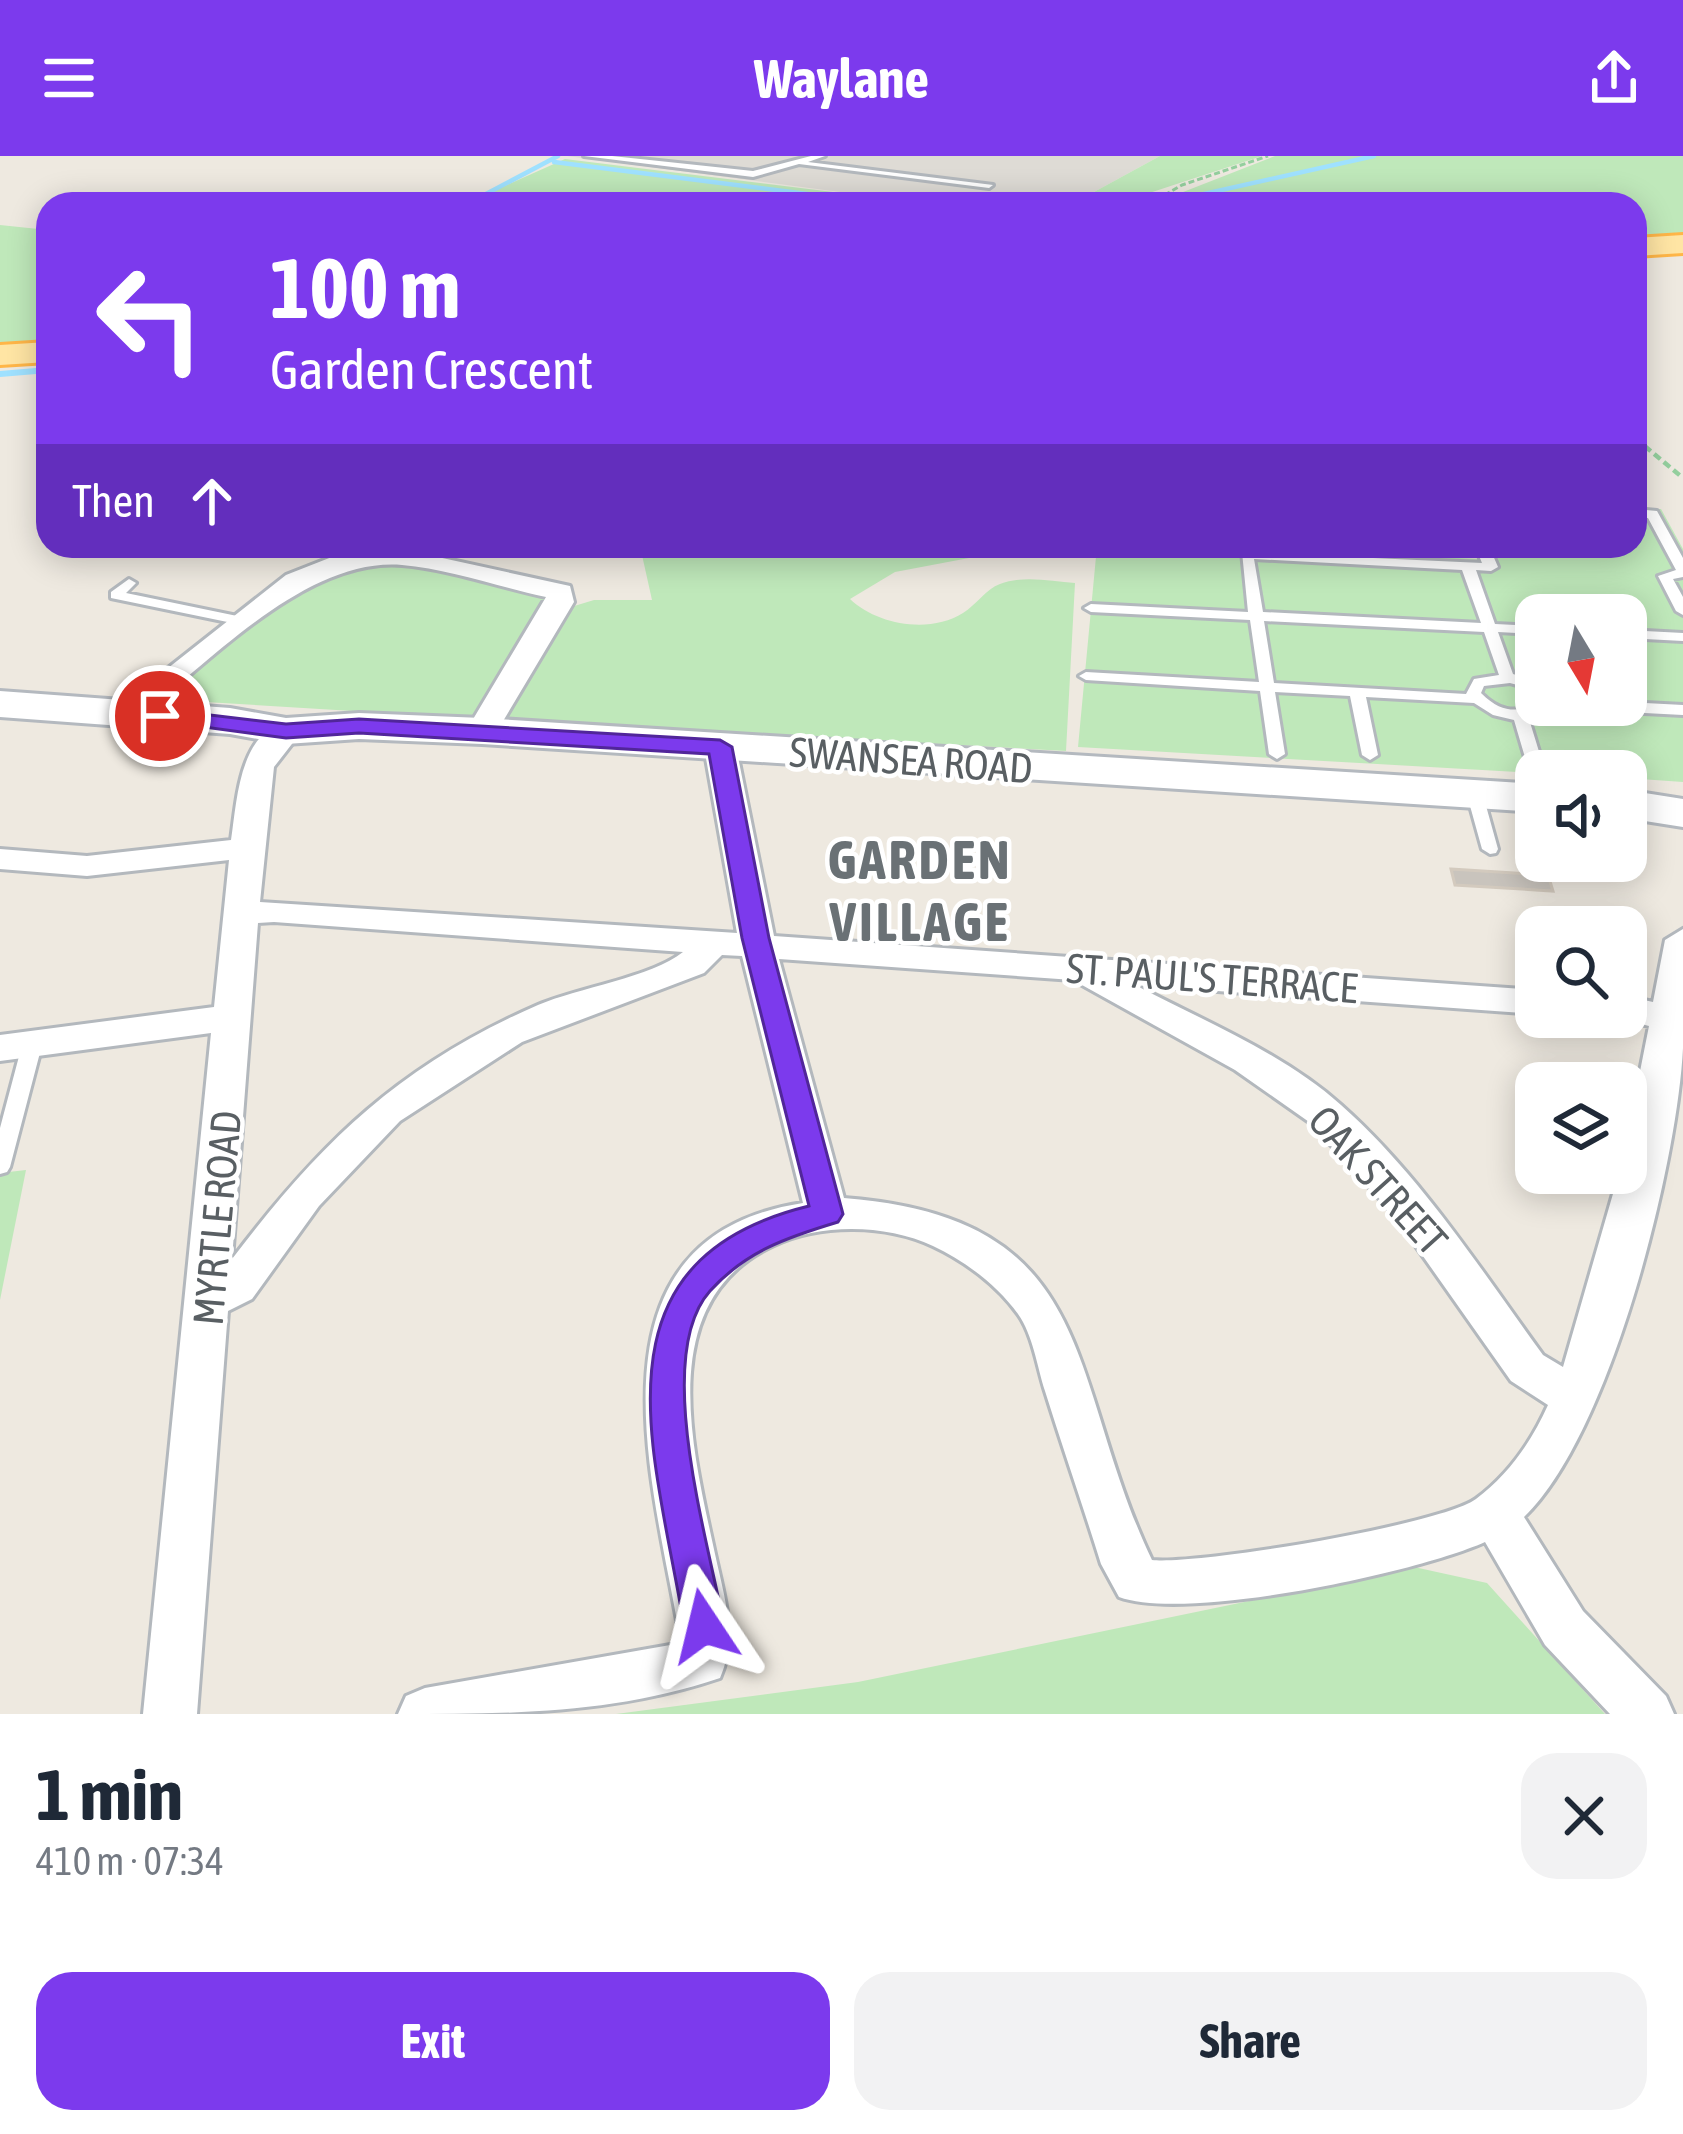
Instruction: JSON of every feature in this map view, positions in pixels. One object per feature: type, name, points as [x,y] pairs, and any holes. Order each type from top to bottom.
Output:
[{"type":"main road","points":[[1647,246],[1683,244]]},
{"type":"main road","points":[[0,356],[36,353]]},
{"type":"main road","name":"SWANSEA ROAD","points":[[0,704],[286,731],[359,726],[482,731],[1515,797]]},
{"type":"main road","points":[[1647,807],[1683,813]]},
{"type":"street","points":[[126,713],[308,575],[366,558]]},
{"type":"street","points":[[406,558],[560,592],[560,602],[524,668],[482,731]]},
{"type":"street","name":"MYRTLE ROAD","points":[[170,1714],[236,1017],[247,848],[258,766],[286,731]]},
{"type":"street","points":[[720,747],[721,776],[758,947],[827,1214]]},
{"type":"street","points":[[0,859],[87,866],[247,848]]},
{"type":"street","name":"ST. PAUL'S TERRACE","points":[[241,914],[274,910],[1515,1000]]},
{"type":"street","points":[[1647,1013],[1683,940]]},
{"type":"street","points":[[209,1301],[236,1287],[304,1195],[386,1111],[508,1034],[572,1005],[691,964],[711,945]]},
{"type":"street","name":"OAK STREET","points":[[1083,969],[1094,982],[1249,1061],[1326,1114],[1409,1204],[1527,1368],[1573,1397]]},
{"type":"street","points":[[16,1046],[236,1017]]},
{"type":"street","points":[[425,1714],[654,1676],[701,1661],[704,1626],[665,1400],[674,1326],[694,1286],[734,1249],[779,1225],[827,1214],[897,1216],[944,1229],[986,1254],[1024,1288],[1051,1339],[1127,1564],[1138,1581],[1162,1584],[1418,1542],[1495,1514],[1521,1494],[1541,1465],[1573,1397],[1616,1283],[1644,1038]]},
{"type":"street","points":[[1495,1514],[1564,1628],[1647,1714]]},
{"type":"lane","points":[[588,156],[743,174],[821,156]]},
{"type":"lane","points":[[800,164],[988,185]]},
{"type":"lane","points":[[1647,514],[1652,514],[1683,572],[1665,576],[1683,611]]},
{"type":"lane","points":[[1247,558],[1277,754]]},
{"type":"lane","points":[[1307,558],[1491,567],[1487,558]]},
{"type":"lane","points":[[1468,566],[1507,678]]},
{"type":"lane","points":[[129,583],[116,596],[242,621]]},
{"type":"lane","points":[[1091,608],[1515,629]]},
{"type":"lane","points":[[1647,635],[1683,637]]},
{"type":"lane","points":[[1086,676],[1476,699],[1497,712],[1515,714]]},
{"type":"lane","points":[[1476,699],[1474,688],[1479,682],[1515,680]]},
{"type":"lane","points":[[1357,692],[1370,755]]},
{"type":"lane","points":[[1647,708],[1683,710]]},
{"type":"lane","points":[[1475,795],[1490,848]]},
{"type":"lane","points":[[0,1167],[16,1046]]},
{"type":"path","points":[[1170,192],[1268,156]]},
{"type":"path","points":[[1647,448],[1683,478]]},
{"type":"shaded area","points":[[567,156],[1160,156],[1094,192],[840,192]]},
{"type":"green space","points":[[1160,156],[1262,156],[1152,192],[1094,192]]},
{"type":"green space","points":[[1275,156],[1683,156],[1683,239],[1647,241],[1647,192],[1183,192]]},
{"type":"green space","points":[[565,159],[833,192],[491,192]]},
{"type":"green space","points":[[0,225],[36,229],[36,347],[0,349]]},
{"type":"green space","points":[[1647,509],[1661,509],[1683,549],[1683,782],[1647,779],[1647,750],[1515,750],[1515,772],[1078,747],[1096,558],[1647,558]]},
{"type":"green space","points":[[643,558],[969,558],[895,572],[850,599],[874,615],[920,625],[950,619],[1009,581],[1075,583],[1066,751],[500,720],[571,607],[594,600],[652,600]]},
{"type":"green space","points":[[403,563],[531,590],[553,603],[484,719],[172,700],[168,695],[169,687],[300,587],[351,566]]},
{"type":"green space","points":[[26,1170],[0,1300],[0,1173]]},
{"type":"green space","points":[[1414,1567],[1487,1583],[1605,1714],[616,1714],[858,1682]]},
{"type":"building","points":[[1451,869],[1515,873],[1515,882],[1550,882],[1553,891],[1455,885]]},
{"type":"waterway","points":[[490,192],[558,156]]},
{"type":"waterway","points":[[1213,192],[1374,156]]},
{"type":"waterway","points":[[554,162],[791,192]]},
{"type":"waterway","points":[[0,374],[36,371]]},
{"type":"district","name":"GARDEN VILLAGE","points":[[920,891]]},
{"type":"route","points":[[160,716],[286,731],[359,726],[720,747],[721,776],[756,938],[827,1214],[779,1225],[734,1249],[694,1286],[674,1326],[665,1400],[704,1626]]}]
